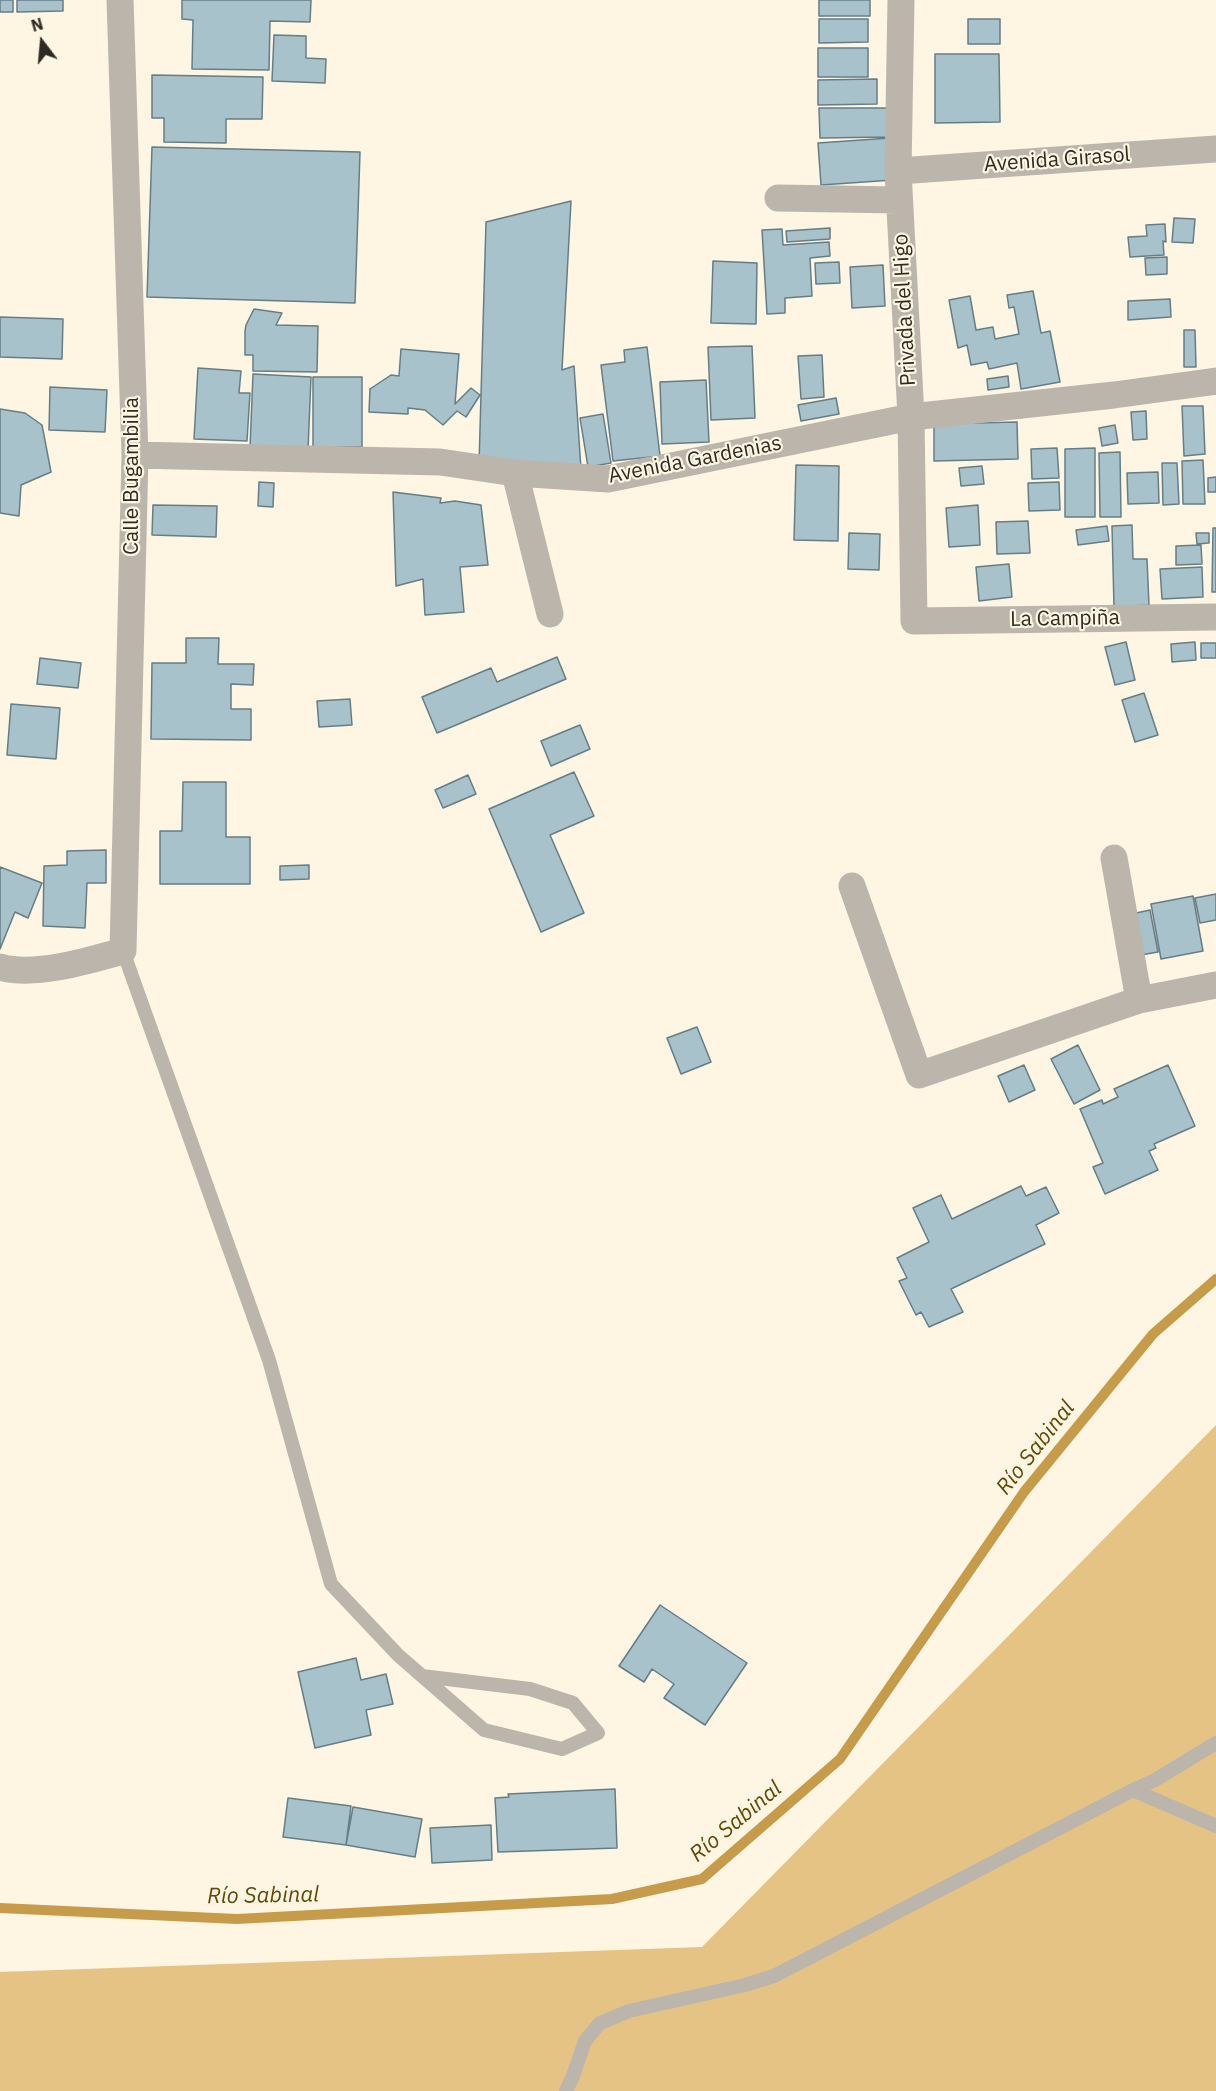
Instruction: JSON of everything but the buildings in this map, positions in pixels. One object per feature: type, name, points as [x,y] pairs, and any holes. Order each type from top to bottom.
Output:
[{"type":"street","name":"Calle Bugambilia","points":[[120,0],[135,455],[123,951]]},
{"type":"street","name":"Privada del Higo","points":[[901,0],[898,171],[910,417],[914,621]]},
{"type":"street","name":"Avenida Girasol","points":[[898,171],[1216,149]]},
{"type":"street","points":[[778,198],[899,200]]},
{"type":"street","name":"Avenida Gardenias","points":[[135,455],[440,462],[515,473],[608,479],[910,417],[1114,395],[1216,381]]},
{"type":"street","points":[[515,473],[550,614]]},
{"type":"street","name":"La Campiña","points":[[914,621],[1216,617]]},
{"type":"street","points":[[1114,858],[1139,1000]]},
{"type":"street","points":[[852,886],[919,1075],[1139,1000],[1216,985]]},
{"type":"street","points":[[0,967],[14,971],[78,964],[123,951]]},
{"type":"lane","points":[[123,951],[270,1360],[331,1584],[398,1655],[422,1676],[484,1730],[562,1749],[597,1733],[573,1703],[530,1689],[422,1676]]},
{"type":"lane","points":[[566,2091],[585,2040],[600,2023],[629,2011],[746,1985],[774,1976],[1155,1780],[1216,1743]]},
{"type":"lane","points":[[1133,1790],[1216,1826]]},
{"type":"shaded area","points":[[1216,1425],[1216,2091],[0,2091],[0,1972],[702,1947]]},
{"type":"waterway","name":"Río Sabinal","points":[[0,1908],[237,1919],[612,1899],[702,1879],[840,1759],[1024,1492],[1153,1334],[1216,1279]]}]
